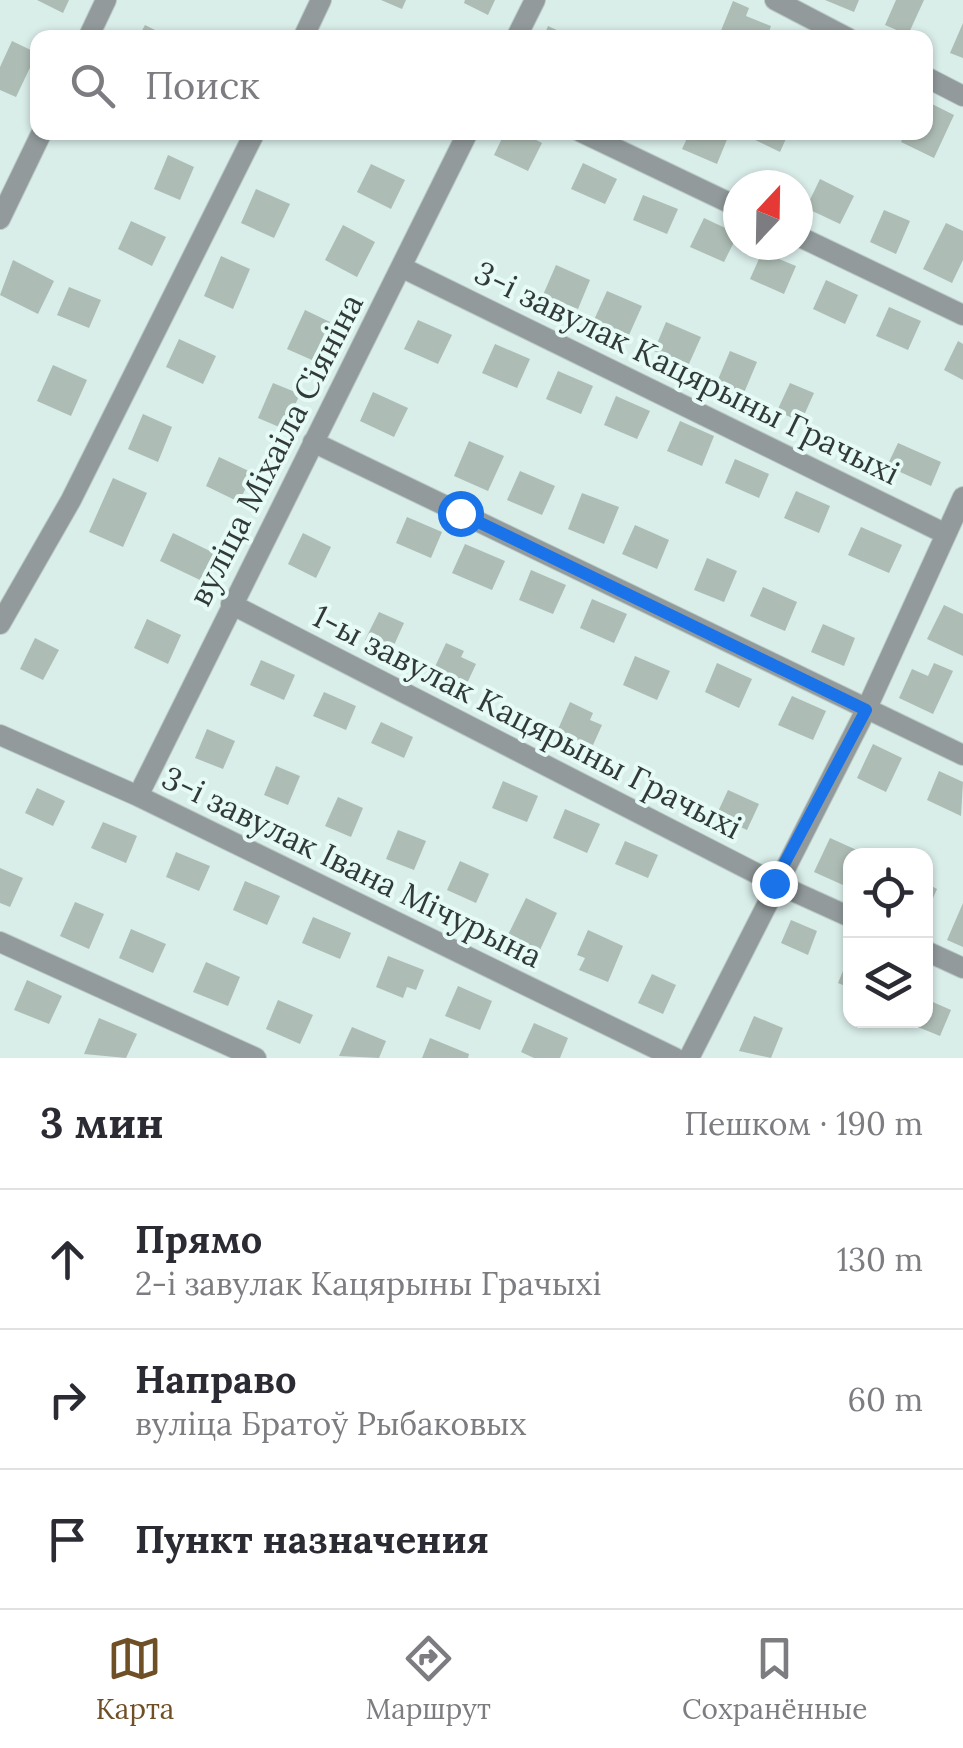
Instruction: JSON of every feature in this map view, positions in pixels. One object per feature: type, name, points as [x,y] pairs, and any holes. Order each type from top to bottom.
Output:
[{"type":"street","points":[[92,30],[106,0]]},
{"type":"street","points":[[306,30],[321,0]]},
{"type":"street","points":[[520,30],[535,0]]},
{"type":"street","points":[[775,0],[833,30]]},
{"type":"street","points":[[933,81],[963,96]]},
{"type":"street","points":[[0,220],[38,140]]},
{"type":"street","points":[[0,624],[71,500],[251,140]]},
{"type":"street","name":"вуліца Міхаіла Сіяніна","points":[[138,796],[464,140]]},
{"type":"street","points":[[598,140],[723,201]]},
{"type":"street","points":[[813,243],[963,315]]},
{"type":"street","name":"3-і завулак Кацярыны Грачыхі","points":[[402,267],[946,534]]},
{"type":"street","points":[[313,442],[963,755]]},
{"type":"street","points":[[689,1058],[774,883],[866,710],[963,496]]},
{"type":"street","name":"1-ы завулак Кацярыны Грачыхі","points":[[231,604],[774,883],[843,914]]},
{"type":"street","name":"3-і завулак Івана Мічурына","points":[[0,735],[138,796],[675,1058]]},
{"type":"street","points":[[0,942],[256,1058]]},
{"type":"street","points":[[933,954],[963,968]]},
{"type":"building","points":[[37,0],[69,0],[63,13]]},
{"type":"building","points":[[381,0],[406,0],[402,9]]},
{"type":"building","points":[[495,0],[488,15],[464,3]]},
{"type":"building","points":[[825,0],[859,0],[854,12]]},
{"type":"building","points":[[896,0],[924,0],[910,30],[885,25]]},
{"type":"building","points":[[733,1],[749,8],[746,16],[771,26],[770,30],[721,30]]},
{"type":"building","points":[[963,23],[963,58],[950,53]]},
{"type":"building","points":[[12,41],[30,50],[30,68],[16,97],[0,90],[0,67]]},
{"type":"building","points":[[933,104],[954,115],[934,158],[901,142],[933,140]]},
{"type":"building","points":[[501,140],[542,143],[528,171],[494,155]]},
{"type":"building","points":[[686,140],[727,140],[717,164],[682,149]]},
{"type":"building","points":[[755,140],[785,140],[780,152]]},
{"type":"building","points":[[168,155],[194,167],[180,200],[154,189]]},
{"type":"building","points":[[583,163],[617,179],[605,204],[571,189]]},
{"type":"building","points":[[371,164],[405,180],[391,209],[357,192]]},
{"type":"building","points":[[820,179],[854,196],[840,224],[813,211],[813,194]]},
{"type":"building","points":[[256,189],[290,204],[274,238],[241,223]]},
{"type":"building","points":[[643,195],[678,209],[667,234],[633,220]]},
{"type":"building","points":[[884,210],[910,221],[896,254],[870,242]]},
{"type":"building","points":[[704,218],[723,227],[724,262],[690,247]]},
{"type":"building","points":[[131,221],[166,237],[152,266],[118,249]]},
{"type":"building","points":[[946,223],[963,231],[963,260],[952,283],[923,269]]},
{"type":"building","points":[[343,225],[375,242],[357,277],[325,260]]},
{"type":"building","points":[[221,256],[250,269],[233,309],[204,296]]},
{"type":"building","points":[[13,260],[54,281],[38,314],[0,295]]},
{"type":"building","points":[[758,260],[781,260],[796,266],[784,294],[750,279]]},
{"type":"building","points":[[556,265],[590,280],[578,309],[543,295]]},
{"type":"building","points":[[826,280],[858,295],[845,324],[813,309]]},
{"type":"building","points":[[69,287],[101,300],[89,328],[57,315]]},
{"type":"building","points":[[607,291],[642,306],[629,335],[594,320]]},
{"type":"building","points":[[889,307],[921,321],[908,350],[876,336]]},
{"type":"building","points":[[305,310],[330,322],[312,360],[287,349]]},
{"type":"building","points":[[418,320],[452,335],[438,364],[404,349]]},
{"type":"building","points":[[666,322],[701,337],[688,366],[654,351]]},
{"type":"building","points":[[179,339],[216,356],[203,384],[166,367]]},
{"type":"building","points":[[958,341],[963,344],[963,380],[944,370]]},
{"type":"building","points":[[495,344],[530,359],[517,388],[482,373]]},
{"type":"building","points":[[730,351],[757,362],[741,400],[714,389]]},
{"type":"building","points":[[53,365],[87,380],[71,416],[37,401]]},
{"type":"building","points":[[558,371],[593,386],[581,414],[546,399]]},
{"type":"building","points":[[273,383],[300,394],[284,429],[258,418]]},
{"type":"building","points":[[790,383],[814,393],[801,422],[777,411]]},
{"type":"building","points":[[373,392],[408,408],[394,437],[360,421]]},
{"type":"building","points":[[616,396],[650,411],[637,439],[604,425]]},
{"type":"building","points":[[143,414],[172,427],[158,462],[128,449]]},
{"type":"building","points":[[680,421],[714,436],[702,466],[667,451]]},
{"type":"building","points":[[469,441],[504,456],[488,491],[454,476]]},
{"type":"building","points":[[898,443],[941,462],[931,486],[887,466]]},
{"type":"building","points":[[219,457],[253,473],[239,502],[206,486]]},
{"type":"building","points":[[735,459],[769,474],[759,498],[725,483]]},
{"type":"building","points":[[520,471],[555,486],[542,515],[507,500]]},
{"type":"building","points":[[113,478],[147,493],[123,547],[89,532]]},
{"type":"building","points":[[796,491],[830,506],[819,533],[784,518]]},
{"type":"building","points":[[582,493],[619,507],[604,544],[568,529]]},
{"type":"building","points":[[407,517],[442,532],[431,558],[396,543]]},
{"type":"building","points":[[635,525],[669,540],[657,569],[622,554]]},
{"type":"building","points":[[861,527],[902,545],[889,573],[848,555]]},
{"type":"building","points":[[173,533],[214,553],[200,580],[160,561]]},
{"type":"building","points":[[303,533],[331,547],[316,578],[288,564]]},
{"type":"building","points":[[465,544],[505,561],[492,590],[452,573]]},
{"type":"building","points":[[707,558],[737,571],[724,602],[694,590]]},
{"type":"building","points":[[531,570],[566,585],[553,614],[519,600]]},
{"type":"building","points":[[763,587],[797,602],[785,631],[750,616]]},
{"type":"building","points":[[592,599],[627,614],[614,643],[580,628]]},
{"type":"building","points":[[944,605],[963,614],[963,656],[927,639]]},
{"type":"building","points":[[379,612],[404,623],[391,652],[365,640]]},
{"type":"building","points":[[147,619],[181,635],[168,664],[134,648]]},
{"type":"building","points":[[823,624],[855,638],[844,666],[811,652]]},
{"type":"building","points":[[35,638],[59,650],[43,680],[20,669]]},
{"type":"building","points":[[446,643],[464,651],[461,657],[476,664],[464,690],[455,686],[451,694],[428,682]]},
{"type":"building","points":[[635,656],[670,671],[657,700],[623,685]]},
{"type":"building","points":[[261,660],[295,675],[284,700],[250,685]]},
{"type":"building","points":[[717,663],[752,679],[739,708],[705,692]]},
{"type":"building","points":[[934,663],[953,671],[933,714],[899,698],[912,669],[928,676]]},
{"type":"building","points":[[324,692],[356,706],[346,730],[313,716]]},
{"type":"building","points":[[792,696],[826,711],[813,740],[778,725]]},
{"type":"building","points":[[570,702],[593,713],[590,720],[602,725],[593,745],[584,741],[578,755],[552,743]]},
{"type":"building","points":[[381,722],[413,737],[404,758],[371,743]]},
{"type":"building","points":[[207,729],[235,741],[223,769],[195,758]]},
{"type":"building","points":[[873,744],[902,758],[886,792],[857,778]]},
{"type":"building","points":[[276,766],[300,776],[288,805],[264,795]]},
{"type":"building","points":[[939,771],[963,782],[961,816],[927,800]]},
{"type":"building","points":[[503,781],[538,796],[527,822],[492,808]]},
{"type":"building","points":[[37,788],[65,801],[53,826],[25,813]]},
{"type":"building","points":[[728,790],[759,804],[747,830],[716,816]]},
{"type":"building","points":[[338,797],[363,808],[351,837],[325,826]]},
{"type":"building","points":[[565,809],[600,824],[587,853],[553,838]]},
{"type":"building","points":[[103,822],[137,836],[126,863],[91,848]]},
{"type":"building","points":[[398,830],[426,841],[414,870],[386,859]]},
{"type":"building","points":[[830,838],[852,848],[843,848],[843,885],[814,872]]},
{"type":"building","points":[[625,841],[658,855],[648,878],[615,864]]},
{"type":"building","points":[[176,852],[210,866],[199,891],[166,877]]},
{"type":"building","points":[[460,861],[489,874],[476,903],[447,890]]},
{"type":"building","points":[[0,868],[23,878],[10,907],[0,903]]},
{"type":"building","points":[[245,881],[280,896],[267,925],[233,910]]},
{"type":"building","points":[[526,898],[557,913],[540,950],[508,935]]},
{"type":"building","points":[[75,902],[104,914],[89,949],[60,936]]},
{"type":"building","points":[[963,903],[963,947],[947,940]]},
{"type":"building","points":[[313,917],[351,933],[340,959],[302,943]]},
{"type":"building","points":[[791,920],[817,931],[808,955],[781,943]]},
{"type":"building","points":[[131,929],[166,944],[153,973],[119,958]]},
{"type":"building","points":[[588,930],[623,946],[608,982],[579,970],[585,958],[577,955]]},
{"type":"building","points":[[388,956],[424,970],[416,990],[407,987],[403,998],[376,987]]},
{"type":"building","points":[[206,962],[240,977],[228,1006],[193,992]]},
{"type":"building","points":[[652,974],[676,985],[663,1014],[638,1003]]},
{"type":"building","points":[[27,980],[62,996],[49,1024],[14,1010]]},
{"type":"building","points":[[458,986],[492,1001],[480,1030],[445,1016]]},
{"type":"building","points":[[278,1000],[313,1015],[300,1044],[266,1029]]},
{"type":"building","points":[[933,1002],[951,1010],[940,1036],[920,1028],[933,1028]]},
{"type":"building","points":[[754,1016],[783,1028],[771,1058],[739,1051]]},
{"type":"building","points":[[99,1018],[137,1034],[126,1058],[84,1054]]},
{"type":"building","points":[[534,1023],[568,1038],[560,1058],[534,1058],[521,1052]]},
{"type":"building","points":[[352,1027],[386,1041],[379,1058],[339,1056]]},
{"type":"building","points":[[430,1038],[469,1054],[468,1058],[422,1058]]},
{"type":"route","points":[[460,513],[866,710],[774,883]]}]
